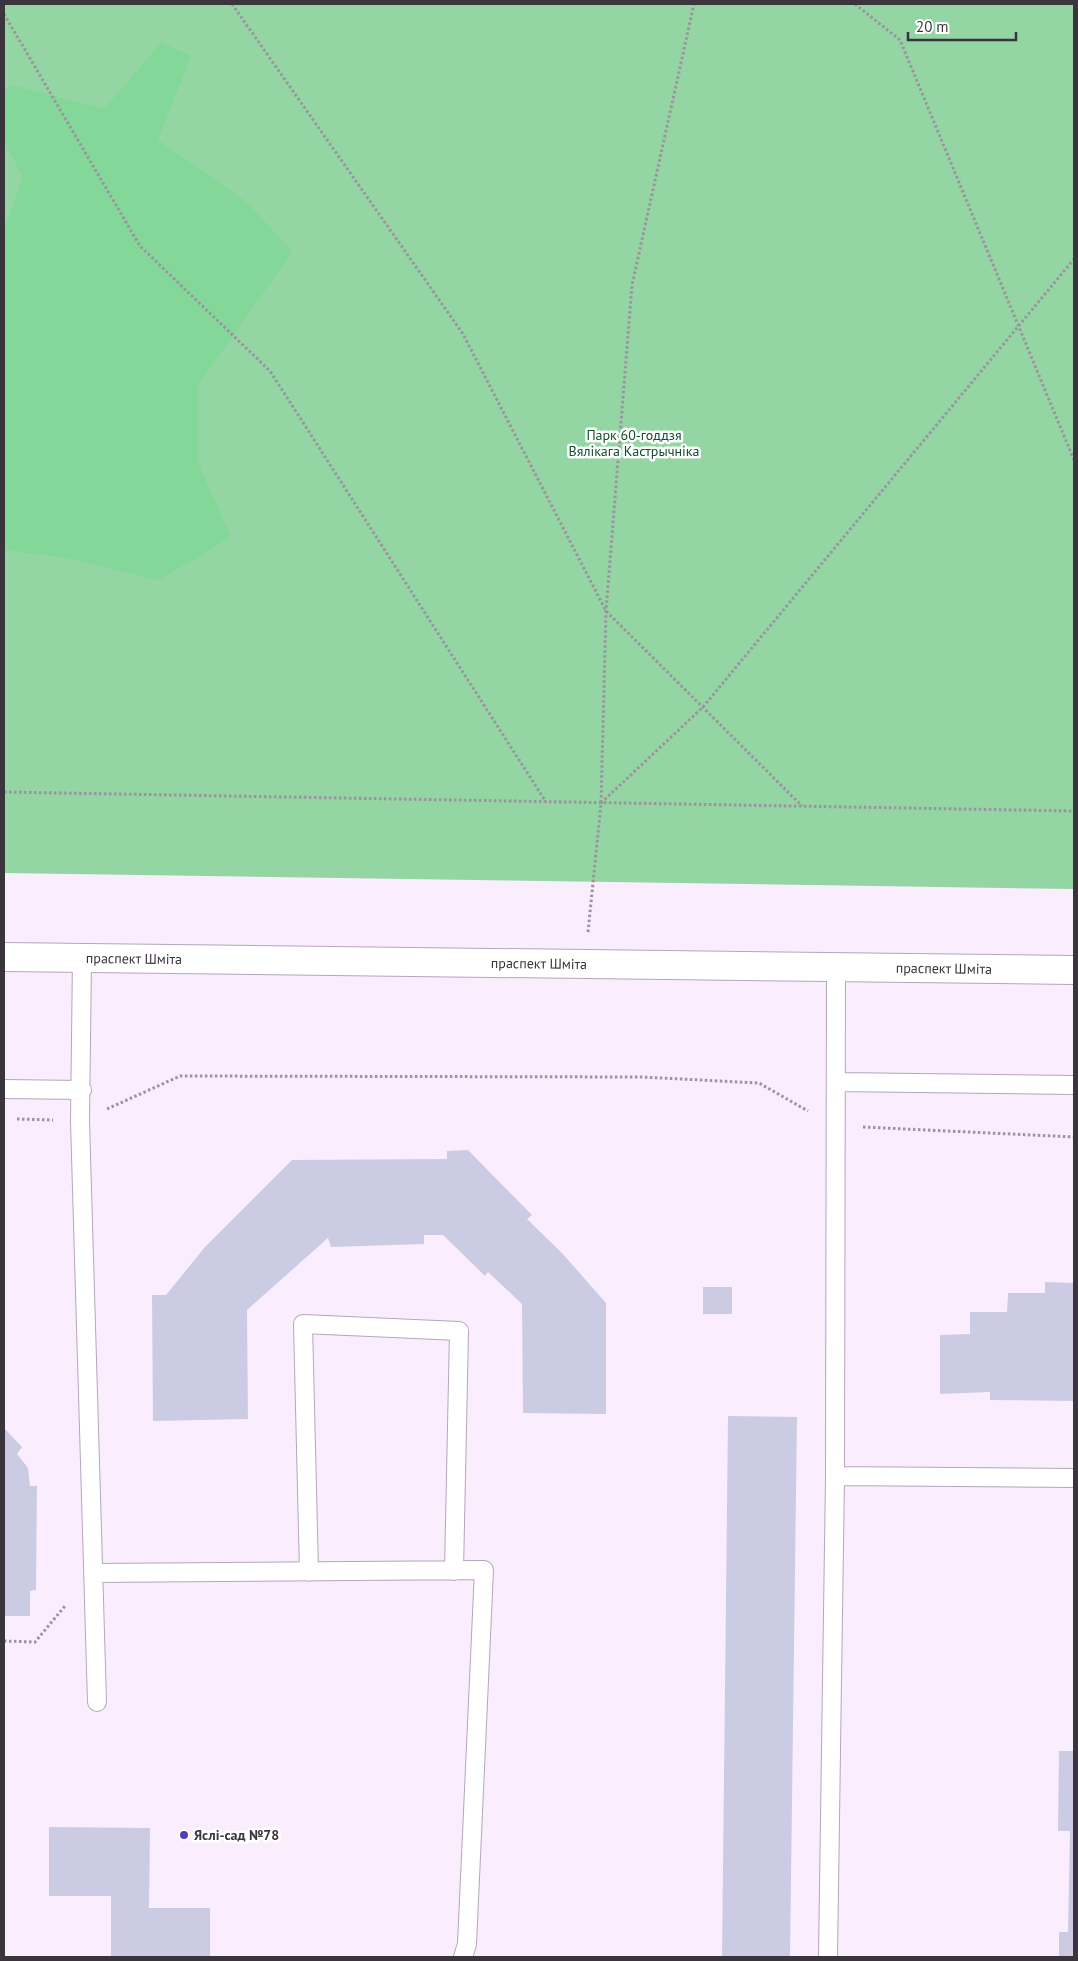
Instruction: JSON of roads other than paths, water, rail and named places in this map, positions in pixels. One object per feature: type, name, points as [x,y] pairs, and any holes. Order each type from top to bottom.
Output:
[{"type":"main road","name":"праспект Шміта","points":[[4,957],[1074,970]]},
{"type":"lane","points":[[82,958],[82,1090],[80,1121],[97,1702]]},
{"type":"lane","points":[[828,1957],[835,1476],[836,968]]},
{"type":"lane","points":[[837,1082],[1074,1085]]},
{"type":"lane","points":[[4,1089],[82,1090]]},
{"type":"lane","points":[[309,1572],[303,1324],[458,1331],[454,1572]]},
{"type":"lane","points":[[835,1476],[1074,1478]]},
{"type":"lane","points":[[93,1573],[454,1572],[484,1570],[467,1944],[463,1957]]},
{"type":"place","name":"Яслі-сад №78","points":[[184,1835]]},
{"type":"park label","name":"Парк 60-годдзя Вялікага Кастрычніка","points":[[634,444]]}]
